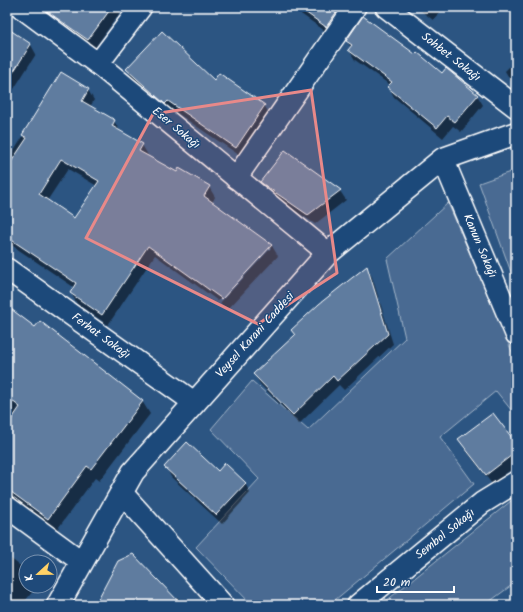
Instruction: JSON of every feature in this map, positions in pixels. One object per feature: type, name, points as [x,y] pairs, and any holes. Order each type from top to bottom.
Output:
[{"type":"main road","name":"Veysel Karani Caddesi","points":[[58,605],[133,472],[328,253],[443,159],[516,133]]},
{"type":"street","name":"Eser Sokağı","points":[[21,7],[98,64],[328,253]]},
{"type":"street","points":[[98,64],[142,7]]},
{"type":"street","points":[[236,178],[355,7]]},
{"type":"street","name":"Sohbet Sokağı","points":[[386,7],[516,107]]},
{"type":"street","name":"Kanun Sokağı","points":[[443,159],[516,334]]},
{"type":"street","name":"Ferhat Sokağı","points":[[7,269],[194,403]]},
{"type":"street","name":"Sembol Sokağı","points":[[358,605],[482,503],[516,482]]},
{"type":"street","points":[[122,493],[223,605]]},
{"type":"street","points":[[7,507],[82,562]]},
{"type":"highlighted area","points":[[311,90],[337,273],[258,324],[86,238],[153,114]]},
{"type":"shaded area","points":[[516,170],[516,286],[479,183]]},
{"type":"shaded area","points":[[448,203],[516,361],[516,416],[496,391],[440,437],[474,484],[329,605],[252,605],[196,547],[259,479],[211,429],[252,381],[308,430],[405,338],[387,259]]},
{"type":"shaded area","points":[[516,497],[516,582],[485,605],[381,605]]},
{"type":"building","points":[[41,7],[112,7],[88,40]]},
{"type":"building","points":[[298,7],[340,7],[326,27]]},
{"type":"building","points":[[363,16],[415,54],[417,52],[442,73],[446,68],[478,95],[455,122],[447,116],[437,128],[387,87],[392,82],[348,50],[352,45],[346,41]]},
{"type":"building","points":[[7,28],[31,44],[7,82]]},
{"type":"building","points":[[162,31],[214,80],[219,73],[265,105],[236,148],[168,101],[165,104],[126,69]]},
{"type":"building","points":[[61,72],[89,89],[82,101],[115,120],[112,126],[143,144],[139,151],[177,172],[179,168],[210,186],[204,196],[272,245],[222,299],[148,246],[102,315],[70,293],[76,283],[7,237],[7,168],[27,138],[22,135]],"holes":[[[61,159],[99,181],[74,218],[39,194]]]},
{"type":"building","points":[[285,150],[341,190],[308,215],[260,182]]},
{"type":"building","points":[[367,266],[388,334],[337,381],[333,376],[293,415],[253,374],[295,335],[291,330],[319,304]]},
{"type":"building","points":[[7,306],[35,327],[40,321],[143,401],[91,469],[87,466],[48,519],[7,489],[7,426],[20,407],[7,397]]},
{"type":"building","points":[[493,413],[516,443],[516,452],[486,475],[458,439]]},
{"type":"building","points":[[187,442],[218,471],[225,463],[246,483],[216,515],[164,467]]},
{"type":"building","points":[[133,554],[182,605],[95,605],[118,561]]}]
